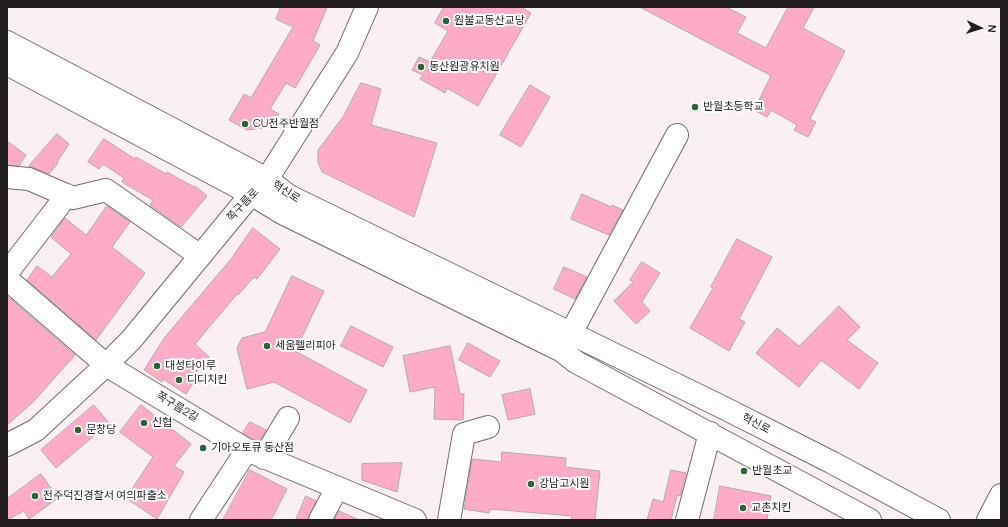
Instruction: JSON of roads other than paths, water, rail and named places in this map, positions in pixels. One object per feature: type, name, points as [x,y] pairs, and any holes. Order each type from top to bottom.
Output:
[{"type":"street","name":"쪽구름로","points":[[7,445],[36,430],[131,340],[199,255],[243,204],[260,187],[347,53],[367,7]]},
{"type":"street","name":"혁신로","points":[[7,42],[260,187],[282,213],[566,342],[762,427],[872,483],[939,520]]},
{"type":"street","name":"혁신로","points":[[7,64],[260,187]]},
{"type":"street","points":[[566,342],[677,135]]},
{"type":"street","points":[[7,177],[29,179],[73,198],[106,190],[199,255]]},
{"type":"street","points":[[7,273],[67,195]]},
{"type":"street","points":[[7,279],[106,365]]},
{"type":"street","name":"혁신로","points":[[566,342],[576,362],[870,520]]},
{"type":"street","name":"쪽구름2길","points":[[106,365],[255,454],[415,520]]},
{"type":"street","points":[[201,520],[255,454],[288,418]]},
{"type":"street","points":[[449,520],[464,434],[488,427]]},
{"type":"street","points":[[687,520],[710,433]]},
{"type":"street","points":[[320,520],[337,488]]},
{"type":"street","points":[[988,520],[1001,494]]},
{"type":"place","name":"원불교동산교당","points":[[446,21]]},
{"type":"place","name":"동산원광유치원","points":[[421,67]]},
{"type":"place","name":"반월초등학교","points":[[695,107]]},
{"type":"place","name":"CU전주반월점","points":[[245,124]]},
{"type":"place","name":"세움펠리피아","points":[[267,346]]},
{"type":"place","name":"대성타이루","points":[[157,366]]},
{"type":"place","name":"디디치킨","points":[[179,380]]},
{"type":"place","name":"신협","points":[[144,423]]},
{"type":"place","name":"문창당","points":[[78,430]]},
{"type":"place","name":"기아오토큐 동산점","points":[[203,448]]},
{"type":"place","name":"반월초교","points":[[744,471]]},
{"type":"place","name":"강남고시원","points":[[531,484]]},
{"type":"place","name":"전주덕진경찰서 여의파출소","points":[[35,496]]},
{"type":"place","name":"교촌치킨","points":[[743,508]]}]
